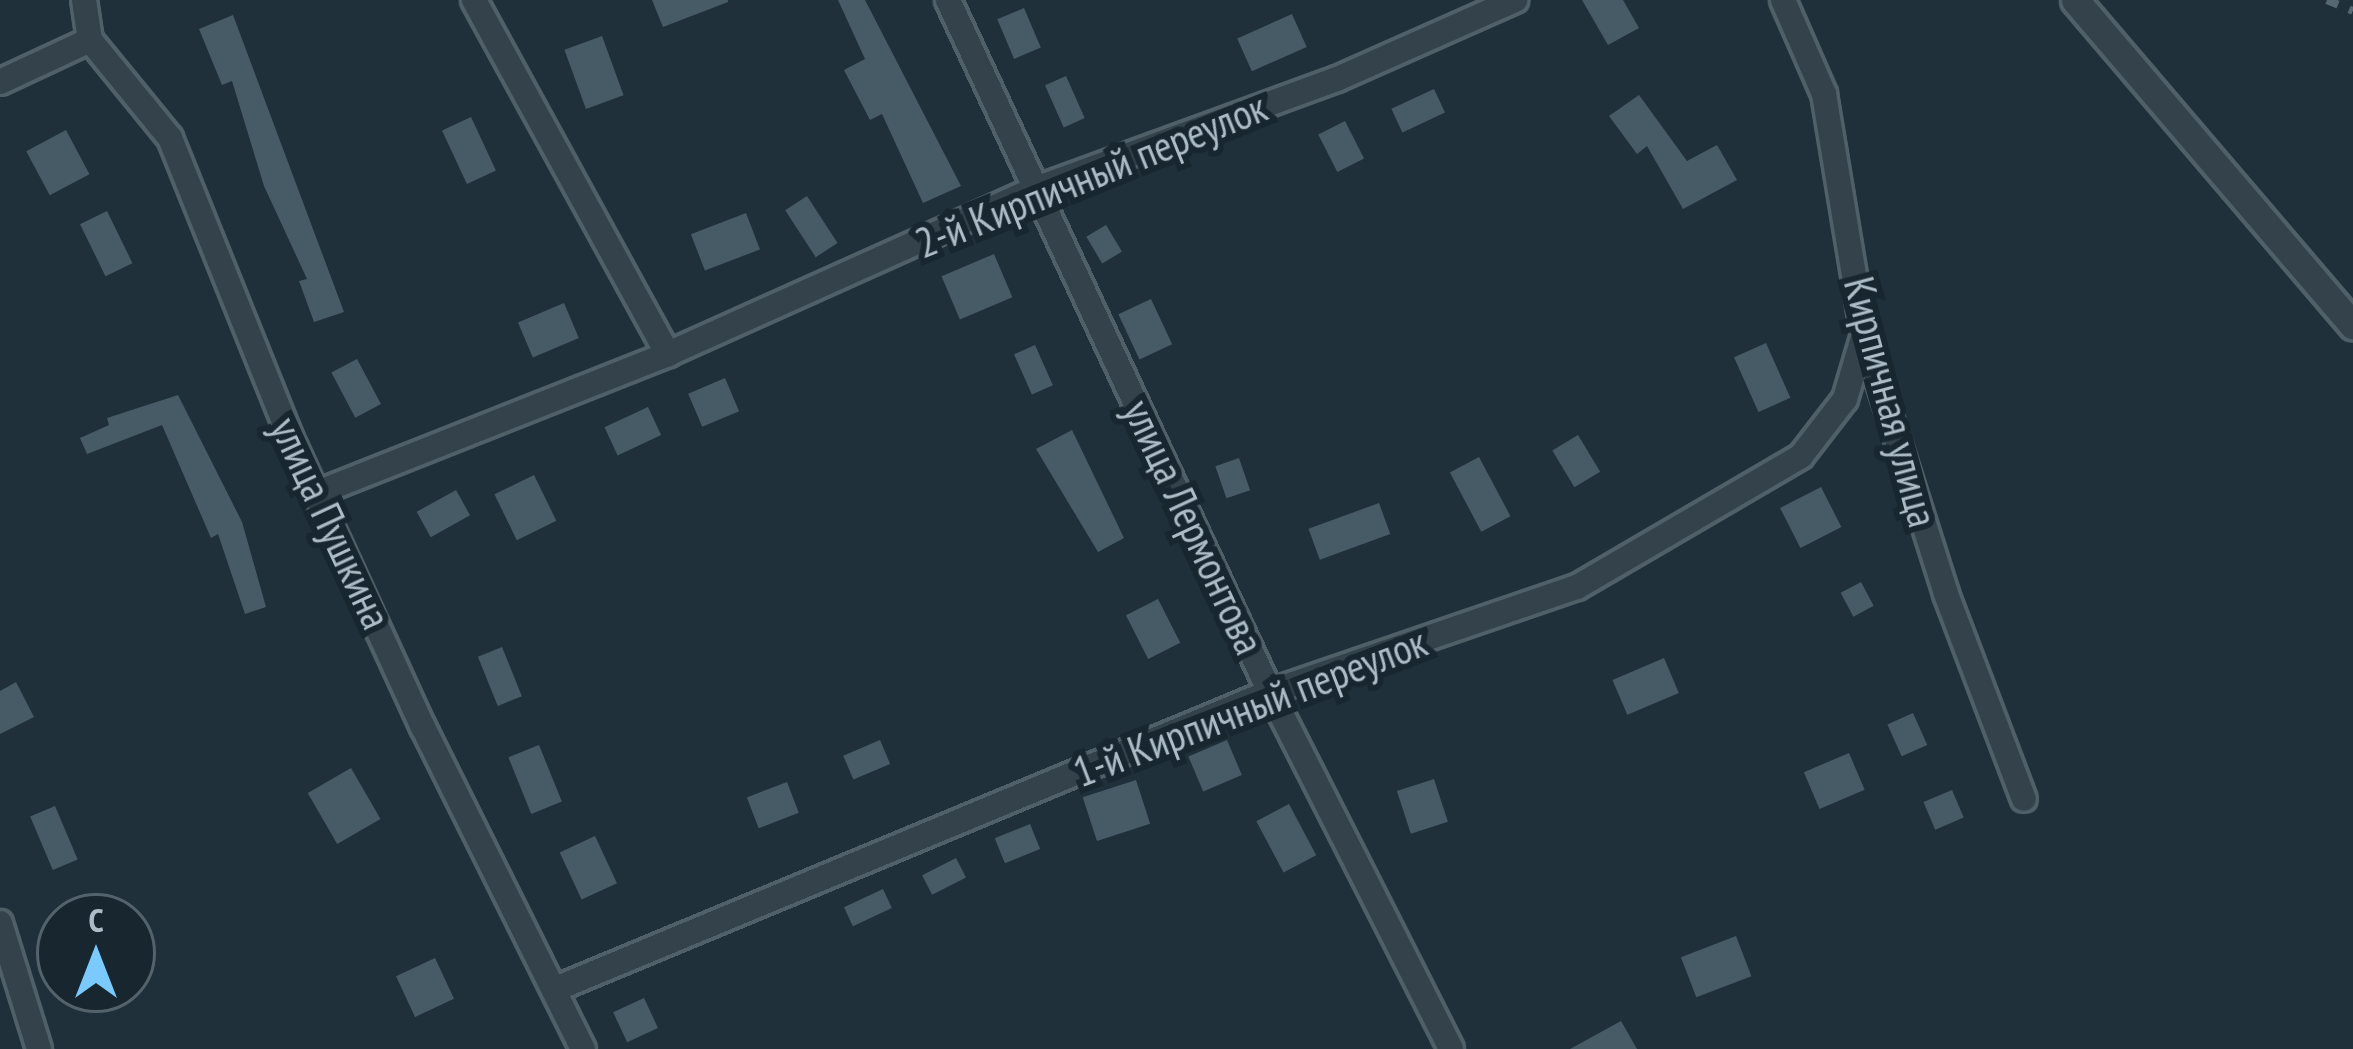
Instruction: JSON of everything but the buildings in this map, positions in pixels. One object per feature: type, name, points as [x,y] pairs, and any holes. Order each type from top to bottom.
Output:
[{"type":"street","points":[[0,82],[90,40],[84,0]]},
{"type":"street","points":[[474,0],[668,354]]},
{"type":"street","name":"улица Лермонтова","points":[[948,0],[1270,692],[1451,1049]]},
{"type":"street","name":"2-й Кирпичный переулок","points":[[320,492],[668,354],[1036,189],[1337,79],[1515,0]]},
{"type":"street","name":"Кирпичная улица","points":[[1783,0],[1824,94],[1864,335],[1946,594],[2024,799]]},
{"type":"street","points":[[2075,0],[2353,326]]},
{"type":"street","name":"улица Пушкина","points":[[90,40],[170,138],[290,437],[320,492],[422,728],[558,988],[583,1049]]},
{"type":"street","name":"1-й Кирпичный переулок","points":[[558,988],[1270,692],[1577,587],[1801,456],[1845,399],[1864,335]]},
{"type":"street","points":[[0,923],[40,1049]]},
{"type":"railway","points":[[2327,0],[2353,11]]}]
